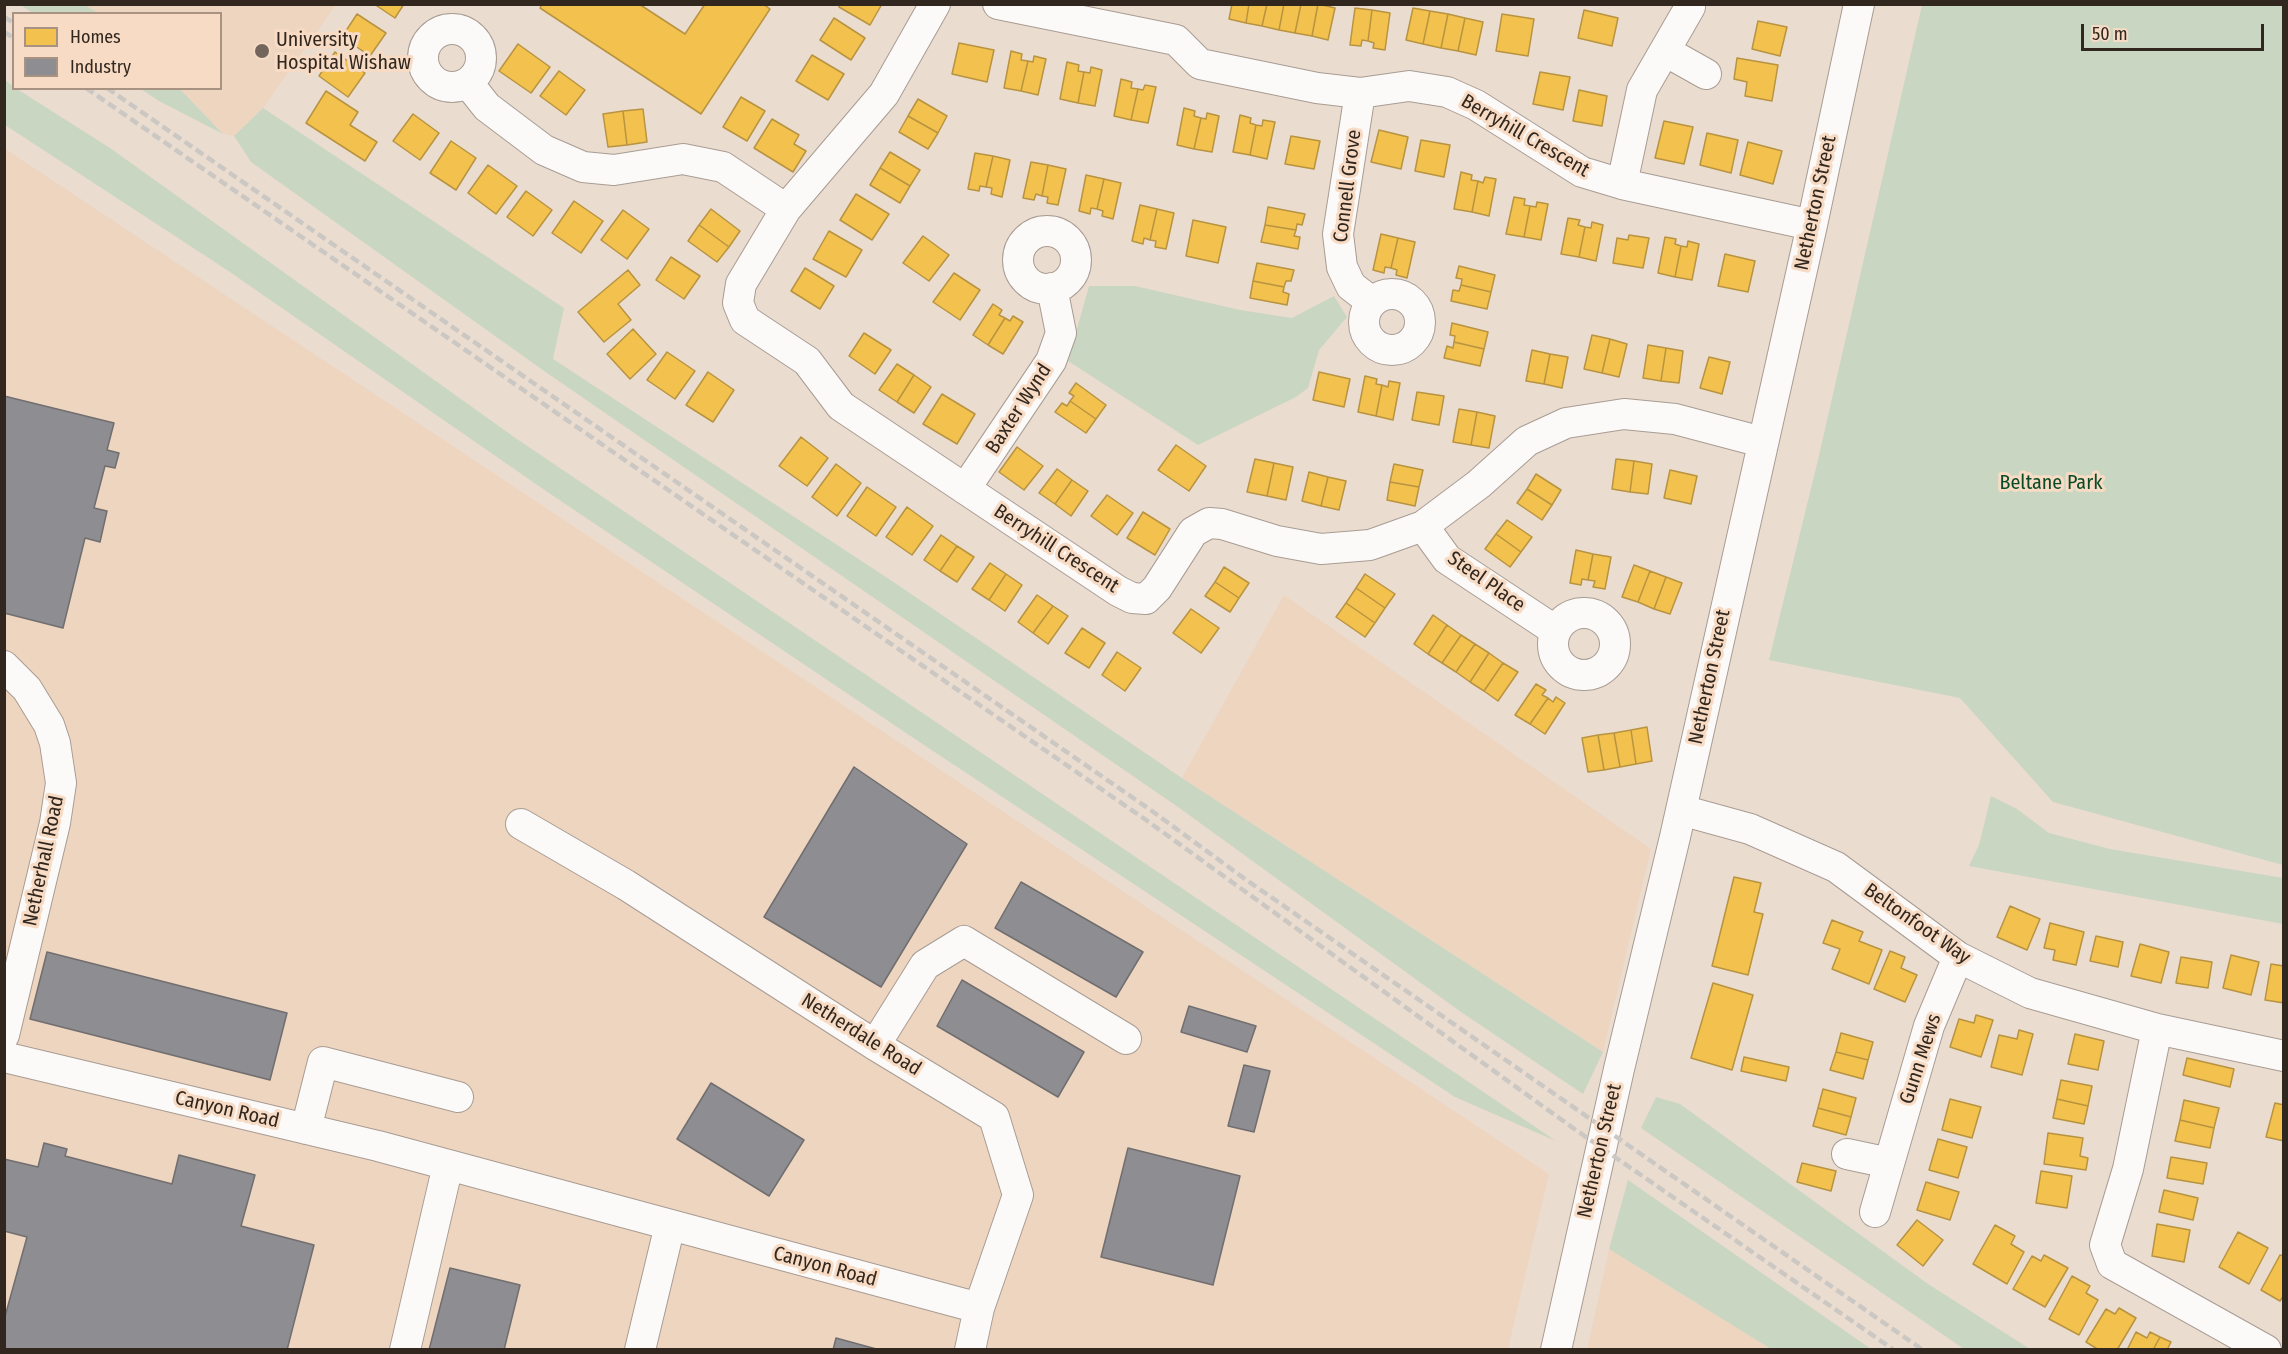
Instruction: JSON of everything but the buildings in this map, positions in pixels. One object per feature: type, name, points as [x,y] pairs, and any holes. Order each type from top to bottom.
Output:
[{"type":"street","name":"Berryhill Crescent","points":[[935,4],[884,94],[786,209],[741,284],[738,303],[745,320],[807,361],[841,406],[1118,591],[1132,598],[1146,599],[1157,588],[1193,532],[1198,527],[1209,523],[1222,524],[1277,541],[1321,549],[1370,545],[1423,526],[1479,484],[1527,441],[1566,423],[1624,414],[1675,419],[1762,442]]},
{"type":"street","name":"Berryhill Crescent","points":[[998,4],[1176,40],[1200,64],[1317,88],[1359,93],[1409,86],[1447,92],[1476,105],[1582,172],[1622,184],[1812,225]]},
{"type":"street","name":"Netherton Street","points":[[1556,1350],[1613,1093],[1681,810],[1859,4]]},
{"type":"street","points":[[1622,184],[1642,90],[1690,7]]},
{"type":"street","points":[[1665,51],[1706,74]]},
{"type":"street","points":[[468,83],[487,107],[544,150],[583,167],[614,170],[683,159],[723,167],[786,209]]},
{"type":"street","name":"Connell Grove","points":[[1359,93],[1338,234],[1342,267],[1351,286],[1372,302]]},
{"type":"street","name":"Baxter Wynd","points":[[965,489],[1051,361],[1060,333],[1052,288]]},
{"type":"street","name":"Steel Place","points":[[1423,526],[1447,559],[1556,630]]},
{"type":"street","name":"Netherhall Road","points":[[4,666],[27,689],[49,725],[55,744],[61,783],[55,823],[4,1035]]},
{"type":"street","name":"Beltonfoot Way","points":[[1681,810],[1750,829],[1836,867],[1958,957],[2030,993],[2157,1029],[2283,1056]]},
{"type":"street","name":"Netherdale Road","points":[[521,824],[626,885],[874,1046],[994,1117],[1018,1195],[979,1308],[970,1350]]},
{"type":"street","points":[[874,1046],[925,965],[964,941],[1126,1038]]},
{"type":"street","name":"Gunn Mews","points":[[1875,1212],[1929,1026],[1958,957]]},
{"type":"street","points":[[2157,1029],[2128,1169],[2105,1245],[2112,1264],[2266,1350]]},
{"type":"street","name":"Canyon Road","points":[[4,1057],[448,1165],[979,1308]]},
{"type":"street","points":[[306,1129],[323,1062],[458,1097]]},
{"type":"street","points":[[1847,1154],[1889,1163]]},
{"type":"street","points":[[405,1350],[448,1165]]},
{"type":"street","points":[[640,1350],[670,1225]]},
{"type":"shaded area","name":"University Hospital Wishaw","points":[[85,5],[336,5],[263,108],[234,136],[223,134],[181,90],[222,90],[222,12],[96,12]]},
{"type":"shaded area","points":[[4,148],[1549,1174],[1508,1349],[5,1349]]},
{"type":"shaded area","points":[[1284,595],[1651,849],[1603,1052],[1182,778]]},
{"type":"shaded area","points":[[1609,1249],[1771,1349],[1587,1350]]},
{"type":"green space","points":[[20,5],[85,5],[96,12],[31,12]]},
{"type":"green space","name":"Beltane Park","points":[[1922,5],[2283,5],[2283,865],[2053,802],[1960,698],[1769,660],[1817,464]]},
{"type":"green space","points":[[5,80],[12,85],[12,90],[19,90],[110,148],[514,437],[1556,1141],[1455,1097],[915,739],[546,491],[227,270],[5,125]]},
{"type":"green space","points":[[142,90],[181,90],[223,134]]},
{"type":"green space","points":[[263,108],[564,308],[553,359],[889,579],[1182,778],[1603,1052],[1583,1094],[1461,1012],[1178,807],[547,373],[251,162],[234,136]]},
{"type":"green space","points":[[1089,286],[1135,286],[1240,310],[1292,318],[1334,296],[1347,317],[1319,350],[1308,388],[1296,397],[1198,445],[1068,361]]},
{"type":"green space","points":[[1991,796],[2017,809],[2049,833],[2110,849],[2283,878],[2283,924],[1969,866],[1979,845]]},
{"type":"green space","points":[[1656,1097],[1680,1104],[1928,1284],[2030,1349],[1964,1349],[1641,1128]]},
{"type":"green space","points":[[1628,1180],[1871,1349],[1771,1349],[1609,1249]]},
{"type":"railway","points":[[4,17],[12,22]]},
{"type":"railway","points":[[4,32],[12,37]]},
{"type":"railway","points":[[89,90],[1146,820],[1573,1128],[1894,1350]]},
{"type":"railway","points":[[110,90],[1152,811],[1245,879],[1923,1350]]},
{"type":"place","name":"University Hospital Wishaw","points":[[262,51]]}]
